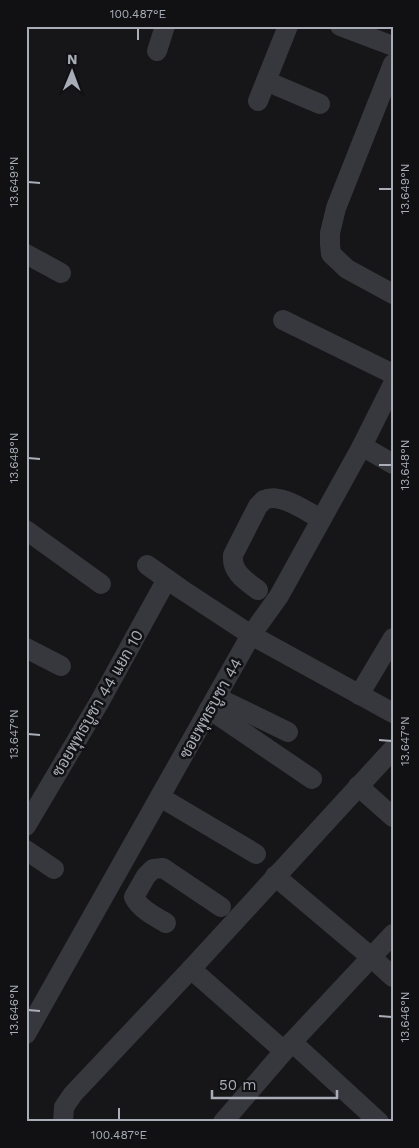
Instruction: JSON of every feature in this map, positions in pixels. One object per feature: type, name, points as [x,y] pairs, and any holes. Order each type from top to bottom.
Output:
[{"type":"street","points":[[157,51],[165,26]]},
{"type":"street","points":[[258,101],[288,26]]},
{"type":"street","points":[[340,26],[393,46]]},
{"type":"street","points":[[393,64],[336,208],[330,233],[330,244],[331,254],[347,269],[393,294]]},
{"type":"street","points":[[266,81],[320,104]]},
{"type":"street","points":[[26,254],[61,273]]},
{"type":"street","points":[[283,320],[393,374]]},
{"type":"street","name":"ซอยพุทธบูชา 44","points":[[27,1032],[251,635],[279,596],[362,446],[393,384]]},
{"type":"street","points":[[362,446],[393,464]]},
{"type":"street","points":[[258,590],[241,578],[232,560],[258,506],[263,501],[274,498],[286,500],[321,519]]},
{"type":"street","points":[[26,530],[101,584]]},
{"type":"street","points":[[147,565],[251,635],[393,713]]},
{"type":"street","name":"ซอยพุทธบูชา 44 แยก 10","points":[[26,826],[100,700],[167,579]]},
{"type":"street","points":[[359,695],[393,638]]},
{"type":"street","points":[[26,648],[61,666]]},
{"type":"street","points":[[213,703],[288,732]]},
{"type":"street","points":[[213,703],[312,778]]},
{"type":"street","points":[[63,1122],[64,1107],[73,1094],[191,969],[393,749]]},
{"type":"street","points":[[358,786],[393,818]]},
{"type":"street","points":[[160,797],[256,854]]},
{"type":"street","points":[[26,850],[54,869]]},
{"type":"street","points":[[120,868],[142,883]]},
{"type":"street","points":[[166,923],[143,909],[134,896],[146,876],[153,869],[163,868],[221,907]]},
{"type":"street","points":[[275,876],[393,977]]},
{"type":"street","points":[[223,1122],[288,1047],[393,934]]},
{"type":"street","points":[[191,969],[378,1122]]}]
